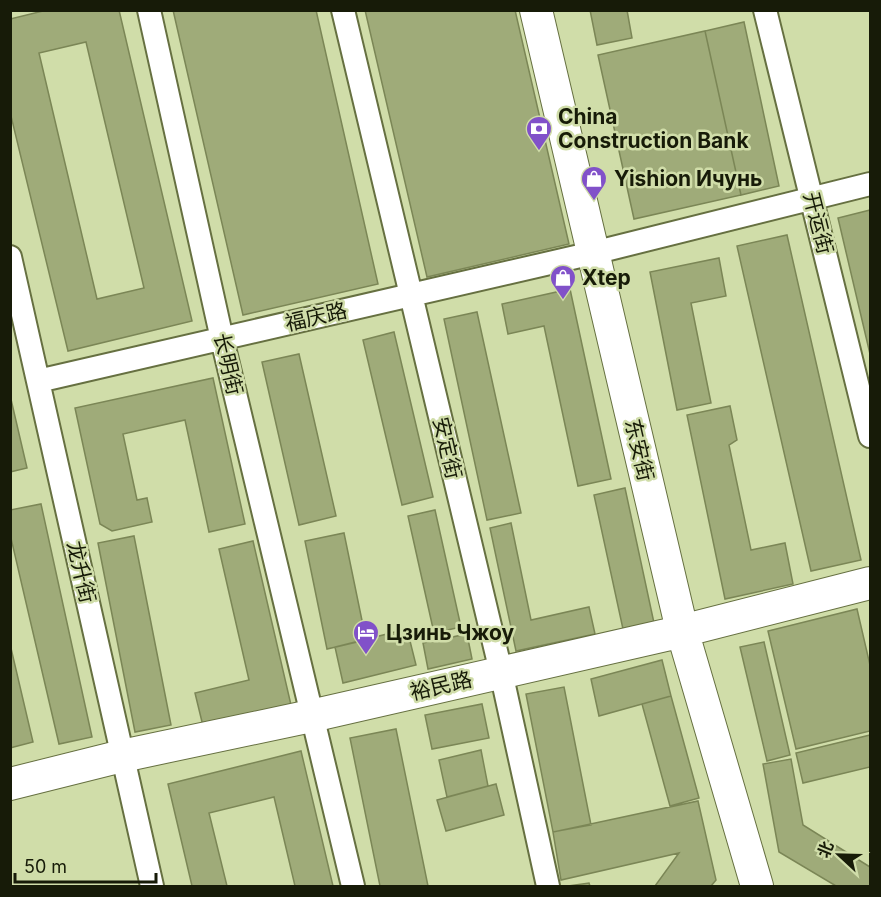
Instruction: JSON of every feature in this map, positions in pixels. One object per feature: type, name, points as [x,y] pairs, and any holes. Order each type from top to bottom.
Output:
[{"type":"main road","name":"东安街","points":[[519,10],[585,255],[736,886]]},
{"type":"main road","name":"东安街","points":[[536,10],[585,255]]},
{"type":"main road","name":"裕民路","points":[[10,784],[122,756],[311,716],[674,633],[870,583]]},
{"type":"main road","name":"东安街","points":[[674,633],[757,886]]},
{"type":"street","name":"长明街","points":[[149,10],[222,339],[353,886]]},
{"type":"street","name":"安定街","points":[[343,10],[501,672],[548,886]]},
{"type":"street","name":"开运街","points":[[765,10],[870,436]]},
{"type":"street","name":"福庆路","points":[[38,381],[585,255],[870,184]]},
{"type":"street","name":"龙升街","points":[[10,257],[152,886]]},
{"type":"building","points":[[47,10],[119,10],[192,321],[68,351],[10,112],[10,19]],"holes":[[[86,42],[144,288],[97,299],[39,53]]]},
{"type":"building","points":[[173,10],[316,10],[378,284],[243,315]]},
{"type":"building","points":[[365,10],[515,10],[569,244],[427,277]]},
{"type":"building","points":[[590,10],[627,10],[632,38],[597,45]]},
{"type":"building","points":[[744,22],[779,186],[741,195],[705,31]]},
{"type":"building","points":[[705,31],[741,195],[634,219],[598,55]]},
{"type":"building","points":[[870,210],[870,354],[838,218]]},
{"type":"building","points":[[787,235],[861,560],[811,571],[737,246]]},
{"type":"building","points":[[719,258],[726,296],[691,303],[711,403],[677,410],[650,272]]},
{"type":"building","points":[[570,289],[611,479],[578,486],[544,326],[508,334],[502,304]]},
{"type":"building","points":[[477,312],[521,513],[487,520],[444,319]]},
{"type":"building","points":[[394,332],[433,497],[402,505],[363,340]]},
{"type":"building","points":[[299,354],[336,516],[299,525],[262,362]]},
{"type":"building","points":[[213,378],[245,524],[209,532],[185,420],[123,434],[137,500],[147,498],[152,522],[112,531],[100,524],[75,408]]},
{"type":"building","points":[[10,395],[27,468],[10,472]]},
{"type":"building","points":[[730,406],[737,440],[729,445],[751,550],[785,543],[793,584],[725,599],[687,415]]},
{"type":"building","points":[[625,488],[654,623],[623,629],[594,495]]},
{"type":"building","points":[[41,504],[92,737],[59,744],[10,534],[10,510]]},
{"type":"building","points":[[435,510],[461,627],[434,633],[408,516]]},
{"type":"building","points":[[511,523],[531,620],[589,607],[595,634],[516,651],[490,528]]},
{"type":"building","points":[[344,533],[366,640],[327,649],[305,541]]},
{"type":"building","points":[[134,536],[171,725],[135,732],[98,543]]},
{"type":"building","points":[[253,541],[291,705],[203,726],[195,693],[249,680],[219,549]]},
{"type":"building","points":[[857,609],[870,665],[870,731],[796,749],[768,631]]},
{"type":"building","points":[[407,629],[416,665],[343,683],[335,647]]},
{"type":"building","points":[[467,634],[472,659],[428,669],[423,643]]},
{"type":"building","points":[[764,642],[790,755],[767,761],[740,647]]},
{"type":"building","points":[[10,644],[33,742],[10,748]]},
{"type":"building","points":[[662,660],[671,696],[599,716],[591,679]]},
{"type":"building","points":[[564,687],[591,825],[553,832],[526,694]]},
{"type":"building","points":[[671,696],[699,798],[670,806],[642,704]]},
{"type":"building","points":[[482,704],[489,738],[432,749],[425,715]]},
{"type":"building","points":[[396,729],[428,886],[380,886],[350,738]]},
{"type":"building","points":[[870,735],[870,767],[803,783],[796,753]]},
{"type":"building","points":[[481,750],[488,786],[447,797],[439,760]]},
{"type":"building","points":[[301,751],[333,886],[295,886],[274,797],[209,813],[227,886],[192,886],[168,784]]},
{"type":"building","points":[[791,759],[803,825],[870,867],[870,886],[836,886],[779,852],[763,764]]},
{"type":"building","points":[[496,784],[504,815],[446,831],[437,800]]},
{"type":"building","points":[[698,801],[716,880],[711,886],[655,886],[679,853],[561,880],[553,832]]},
{"type":"building","points":[[589,883],[590,886],[568,886]]},
{"type":"place","name":"China Construction Bank","points":[[539,152]]},
{"type":"place","name":"Yishion Ичунь","points":[[594,202]]},
{"type":"place","name":"Xtep","points":[[563,301]]},
{"type":"place","name":"Цзинь Чжоу","points":[[366,656]]}]
